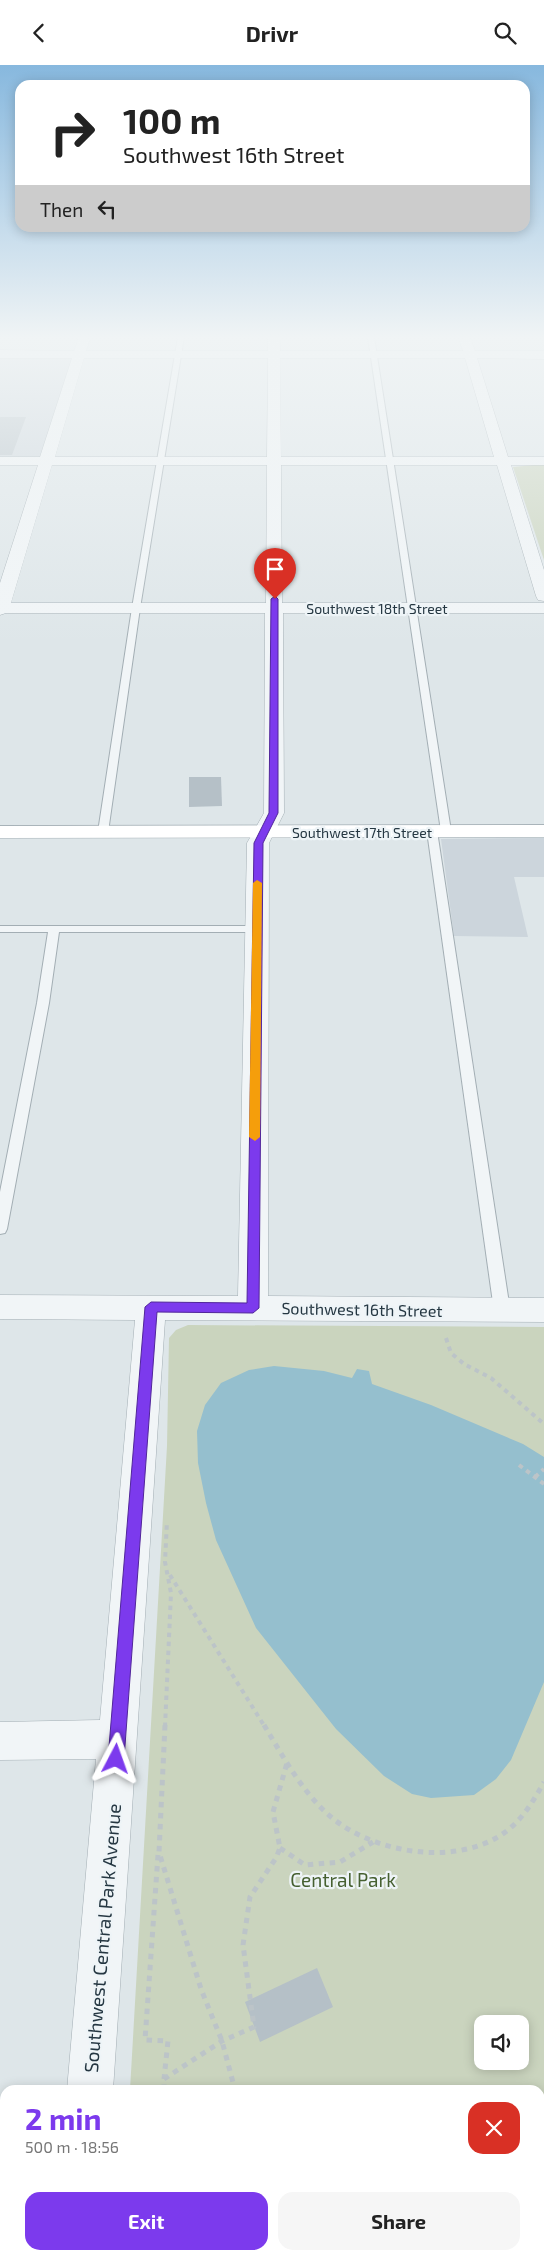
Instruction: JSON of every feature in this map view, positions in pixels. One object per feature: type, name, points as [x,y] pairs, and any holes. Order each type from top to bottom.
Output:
[{"type":"main road","name":"Southwest 17th Street","points":[[0,832],[544,831]]},
{"type":"street","points":[[0,609],[52,439]]},
{"type":"street","points":[[253,1308],[258,843],[266,832],[274,813],[274,439]]},
{"type":"street","points":[[496,439],[544,596]]},
{"type":"street","points":[[0,461],[544,461]]},
{"type":"street","name":"Southwest 18th Street","points":[[0,609],[544,608]]},
{"type":"street","name":"Southwest 16th Street","points":[[0,1307],[544,1310]]},
{"type":"street","name":"Southwest Central Park Avenue","points":[[90,2085],[151,1307]]},
{"type":"street","points":[[0,1741],[118,1739]]},
{"type":"lane","points":[[103,832],[136,608],[164,439]]},
{"type":"lane","points":[[385,439],[411,608],[502,1310]]},
{"type":"lane","points":[[0,929],[256,929]]},
{"type":"lane","points":[[0,1229],[43,1003],[54,929]]},
{"type":"path","points":[[446,1338],[451,1353],[464,1364],[491,1378],[544,1424]]},
{"type":"path","points":[[519,1465],[544,1484]]},
{"type":"path","points":[[535,1477],[544,1469]]},
{"type":"path","points":[[164,2085],[168,2041],[145,2040],[159,1852],[171,1593],[165,1562],[167,1517]]},
{"type":"path","points":[[169,1575],[178,1585],[287,1762],[315,1802],[332,1819],[374,1841],[415,1852],[463,1849],[495,1839],[519,1822],[544,1782]]},
{"type":"path","points":[[164,2079],[222,2041],[254,2027],[243,1945],[250,1897],[276,1858],[280,1847],[272,1811],[287,1762]]},
{"type":"path","points":[[280,1847],[305,1865],[340,1862],[374,1841]]},
{"type":"path","points":[[159,1852],[193,1964],[222,2041],[234,2085]]},
{"type":"shaded area","points":[[0,439],[47,439],[42,456],[38,458],[0,459]]},
{"type":"shaded area","points":[[544,838],[544,877],[514,877],[528,937],[454,936],[441,839]]},
{"type":"green space","points":[[544,464],[544,560],[513,467]]},
{"type":"green space","name":"Central Park","points":[[188,1325],[544,1327],[544,2085],[130,2085],[167,1446],[169,1338],[176,1330]]},
{"type":"water","points":[[274,1366],[324,1371],[352,1378],[357,1369],[369,1371],[372,1384],[431,1405],[523,1444],[544,1457],[544,1682],[511,1760],[496,1779],[474,1795],[431,1798],[412,1794],[384,1776],[336,1729],[256,1628],[216,1540],[198,1463],[197,1431],[205,1405],[221,1383],[249,1370]]},
{"type":"building","points":[[0,439],[18,439],[12,455],[0,455]]},
{"type":"building","points":[[189,777],[221,777],[222,806],[189,807]]},
{"type":"building","points":[[317,1968],[333,2007],[260,2042],[245,2002]]},
{"type":"slow traffic","points":[[255,1137],[257,883]]},
{"type":"route","points":[[116,1759],[151,1307],[253,1308],[258,843],[266,832],[274,813],[275,599]]}]
